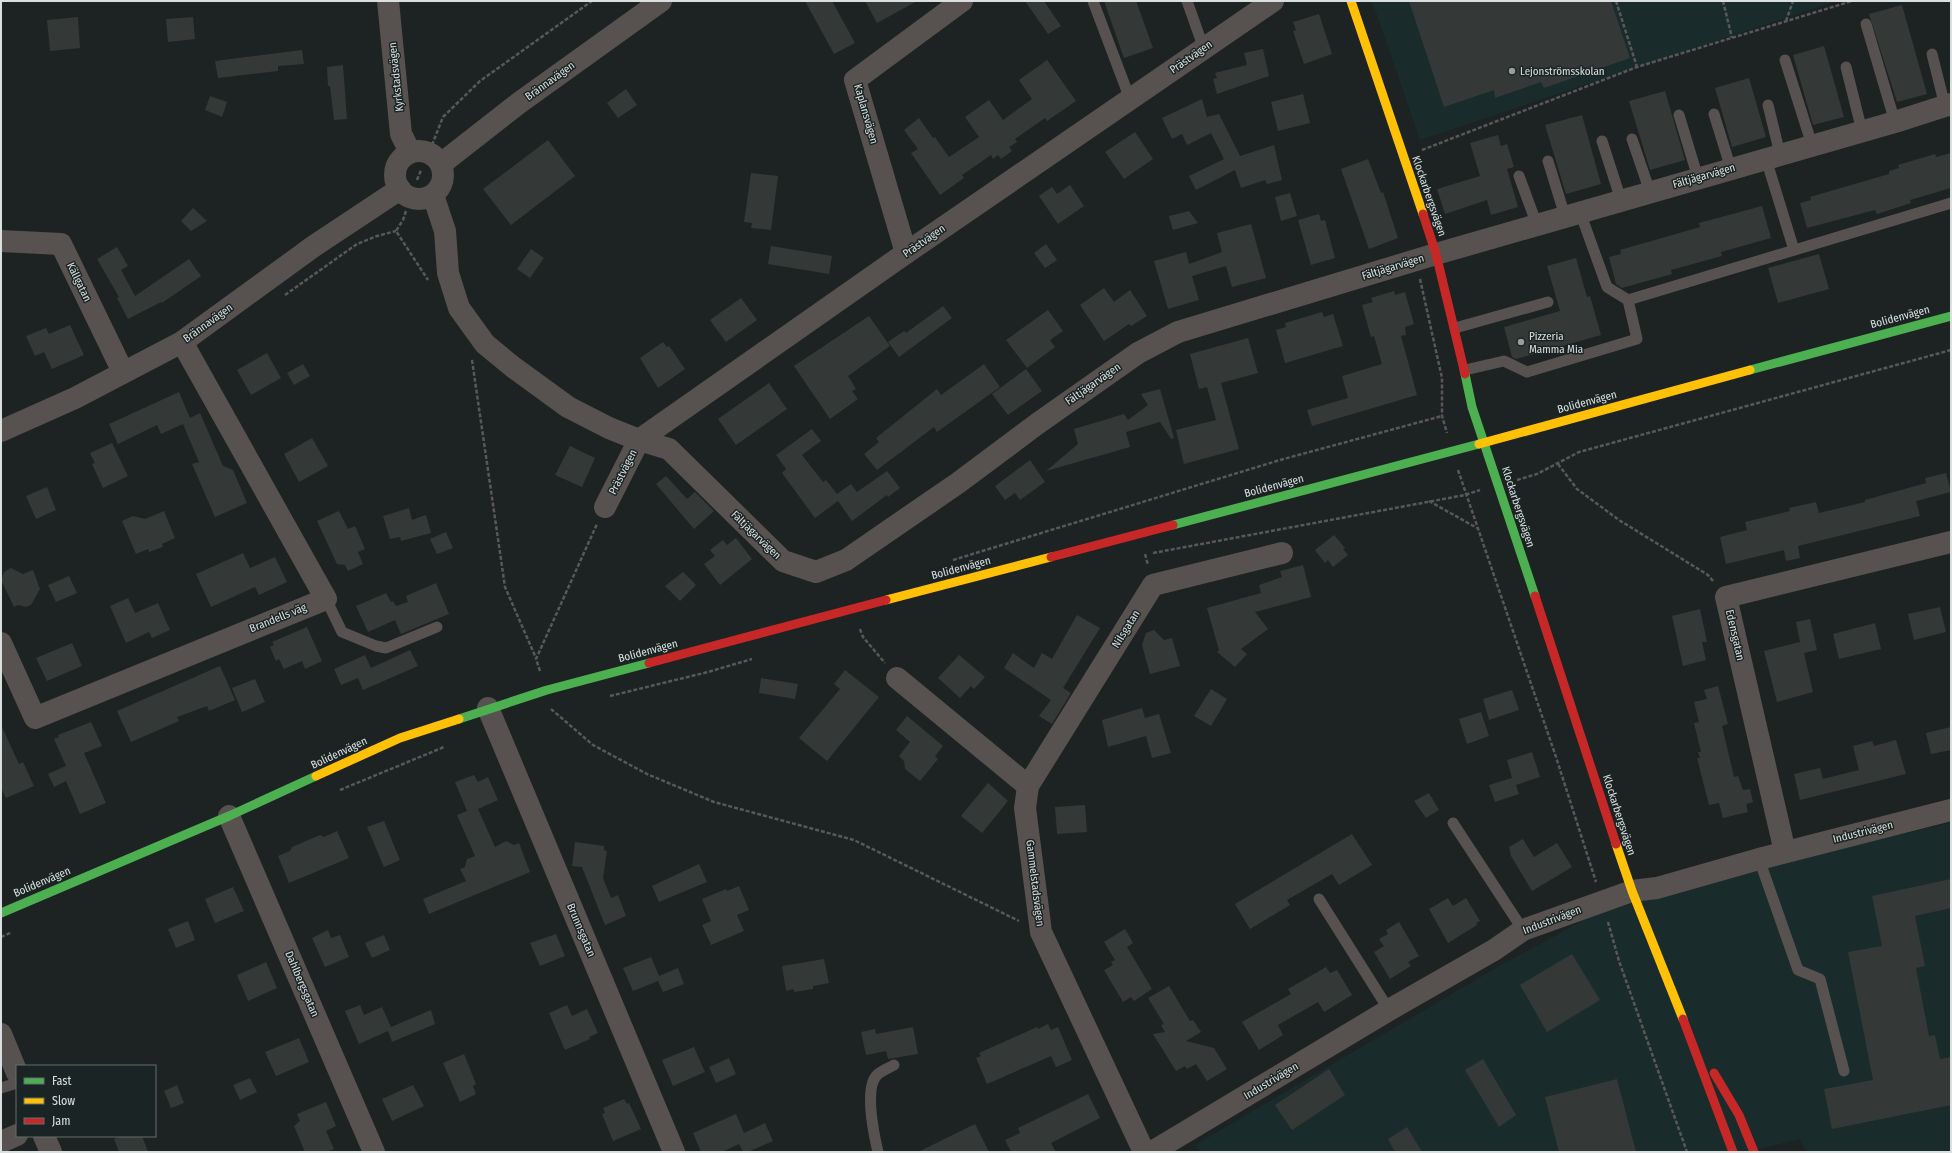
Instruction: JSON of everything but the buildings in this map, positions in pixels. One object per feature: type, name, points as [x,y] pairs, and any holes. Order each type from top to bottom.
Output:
[{"type":"main road","name":"Klockarbergsvägen","points":[[1351,1],[1403,156],[1426,257],[1455,328],[1472,407],[1632,891],[1681,1014],[1733,1152]]},
{"type":"main road","name":"Bolidenvägen","points":[[1,913],[229,816],[400,738],[488,708],[547,690],[1484,442],[1951,316]]},
{"type":"main road","name":"Klockarbergsvägen","points":[[1681,1014],[1739,1115],[1754,1152]]},
{"type":"street","name":"Kyrkstadsvägen","points":[[388,1],[401,134],[410,152]]},
{"type":"street","name":"Brännavägen","points":[[441,164],[519,103],[660,1]]},
{"type":"street","name":"Kaplansvägen","points":[[906,253],[856,80],[962,1]]},
{"type":"street","name":"Prästvägen","points":[[605,507],[639,440],[906,253],[1273,1]]},
{"type":"street","name":"Fältjägarvägen","points":[[433,195],[445,231],[448,273],[459,308],[485,344],[513,367],[568,407],[609,428],[639,440],[669,449],[783,562],[816,572],[846,560],[958,483],[1095,383],[1145,349],[1178,332],[1426,257],[1895,122],[1948,105]]},
{"type":"street","points":[[422,150],[429,152],[438,159],[441,164],[444,177],[438,190],[433,195],[418,199],[410,197],[400,189],[395,176],[396,168],[399,161],[410,152],[422,150]]},
{"type":"street","name":"Brännavägen","points":[[1,431],[75,398],[182,342],[314,246],[400,189]]},
{"type":"street","name":"Källgatan","points":[[1,241],[61,244],[123,372]]},
{"type":"street","points":[[182,342],[326,599]]},
{"type":"street","name":"Edensgatan","points":[[1785,852],[1726,597],[1951,542]]},
{"type":"street","name":"Nilsgatan","points":[[1028,786],[1153,585],[1282,553]]},
{"type":"street","name":"Brandells väg","points":[[1,643],[35,718],[326,599]]},
{"type":"street","points":[[897,678],[1028,786]]},
{"type":"street","name":"Brunnsgatan","points":[[488,708],[674,1152]]},
{"type":"street","name":"Gammelstadsvägen","points":[[1028,786],[1025,808],[1041,932],[1144,1152]]},
{"type":"street","name":"Industrivägen","points":[[1152,1152],[1389,1010],[1494,950],[1523,930],[1632,891],[1657,888],[1785,852],[1951,810]]},
{"type":"street","name":"Dahlbergsgatan","points":[[229,816],[374,1152]]},
{"type":"street","points":[[1,1034],[16,1071]]},
{"type":"street","points":[[1,1142],[16,1136]]},
{"type":"street","points":[[44,1137],[51,1152]]},
{"type":"lane","points":[[1093,1],[1130,99]]},
{"type":"lane","points":[[1187,1],[1204,48]]},
{"type":"lane","points":[[1866,24],[1895,122]]},
{"type":"lane","points":[[1932,54],[1948,105]]},
{"type":"lane","points":[[1785,60],[1812,145]]},
{"type":"lane","points":[[1846,67],[1862,131]]},
{"type":"lane","points":[[1768,105],[1773,156],[1794,250]]},
{"type":"lane","points":[[1679,114],[1698,178]]},
{"type":"lane","points":[[1714,114],[1731,169]]},
{"type":"lane","points":[[1632,139],[1650,192]]},
{"type":"lane","points":[[1602,141],[1621,200]]},
{"type":"lane","points":[[1465,370],[1504,361],[1527,372],[1637,339],[1628,300],[1607,287],[1548,161]]},
{"type":"lane","points":[[1518,176],[1537,225]]},
{"type":"lane","points":[[1628,300],[1951,203]]},
{"type":"lane","points":[[1455,328],[1548,302]]},
{"type":"lane","points":[[326,599],[342,632],[376,646],[386,648],[437,627]]},
{"type":"lane","points":[[1453,823],[1523,930]]},
{"type":"lane","points":[[1760,859],[1798,970],[1820,979],[1844,1070]]},
{"type":"lane","points":[[1319,899],[1389,1010]]},
{"type":"lane","points":[[878,1152],[875,1140],[870,1093],[876,1075],[894,1065]]},
{"type":"lane","points":[[1,1088],[16,1083]]},
{"type":"path","points":[[1616,1],[1638,67]]},
{"type":"path","points":[[1723,1],[1732,38]]},
{"type":"path","points":[[1786,21],[1793,1]]},
{"type":"path","points":[[1403,156],[1638,67],[1852,1]]},
{"type":"path","points":[[949,561],[1280,460],[1442,416],[1442,378],[1422,290],[1426,257]]},
{"type":"path","points":[[480,337],[471,349],[505,587],[536,659],[547,690],[551,711],[593,745],[647,774],[714,802],[854,840],[1041,932]]},
{"type":"path","points":[[1537,474],[1580,452],[1951,350]]},
{"type":"path","points":[[1558,464],[1577,489],[1619,520],[1708,575],[1726,597]]},
{"type":"path","points":[[1138,556],[1465,495],[1478,528],[1555,754],[1602,901],[1619,962],[1687,1152]]},
{"type":"path","points":[[1429,501],[1478,528]]},
{"type":"path","points":[[536,659],[605,507]]},
{"type":"path","points":[[859,626],[863,637],[897,678]]},
{"type":"path","points":[[608,697],[708,672],[754,658]]},
{"type":"path","points":[[544,713],[558,709]]},
{"type":"path","points":[[335,792],[449,745]]},
{"type":"path","points":[[1,937],[15,931]]},
{"type":"shaded area","name":"Lejonströmsskolan","points":[[1372,1],[1836,1],[1420,140]]},
{"type":"shaded area","points":[[1951,823],[1951,1152],[1806,1152],[1800,1139],[1747,1152],[1200,1152],[1195,1145],[1494,969],[1593,915],[1778,862]]},
{"type":"traffic: fast","points":[[1750,370],[1951,316]]},
{"type":"traffic: fast","points":[[1465,374],[1472,407],[1535,596]]},
{"type":"traffic: fast","points":[[1173,525],[1479,444]]},
{"type":"traffic: fast","points":[[459,719],[547,690],[649,663]]},
{"type":"traffic: fast","points":[[1,913],[229,816],[316,776]]},
{"type":"traffic: slow","points":[[1351,1],[1423,214]]},
{"type":"traffic: slow","points":[[1479,444],[1750,370]]},
{"type":"traffic: slow","points":[[886,600],[1051,557]]},
{"type":"traffic: slow","points":[[316,776],[400,738],[459,719]]},
{"type":"traffic: slow","points":[[1616,844],[1632,891],[1683,1019]]},
{"type":"traffic: jam","points":[[1423,214],[1436,254],[1465,374]]},
{"type":"traffic: jam","points":[[1051,557],[1173,525]]},
{"type":"traffic: jam","points":[[1535,596],[1616,844]]},
{"type":"traffic: jam","points":[[649,663],[886,600]]},
{"type":"traffic: jam","points":[[1683,1019],[1733,1152]]},
{"type":"traffic: jam","points":[[1714,1073],[1739,1115],[1754,1152]]},
{"type":"place","name":"Lejonströmsskolan","points":[[1512,71]]},
{"type":"place","name":"Pizzeria Mamma Mia","points":[[1521,342]]}]
